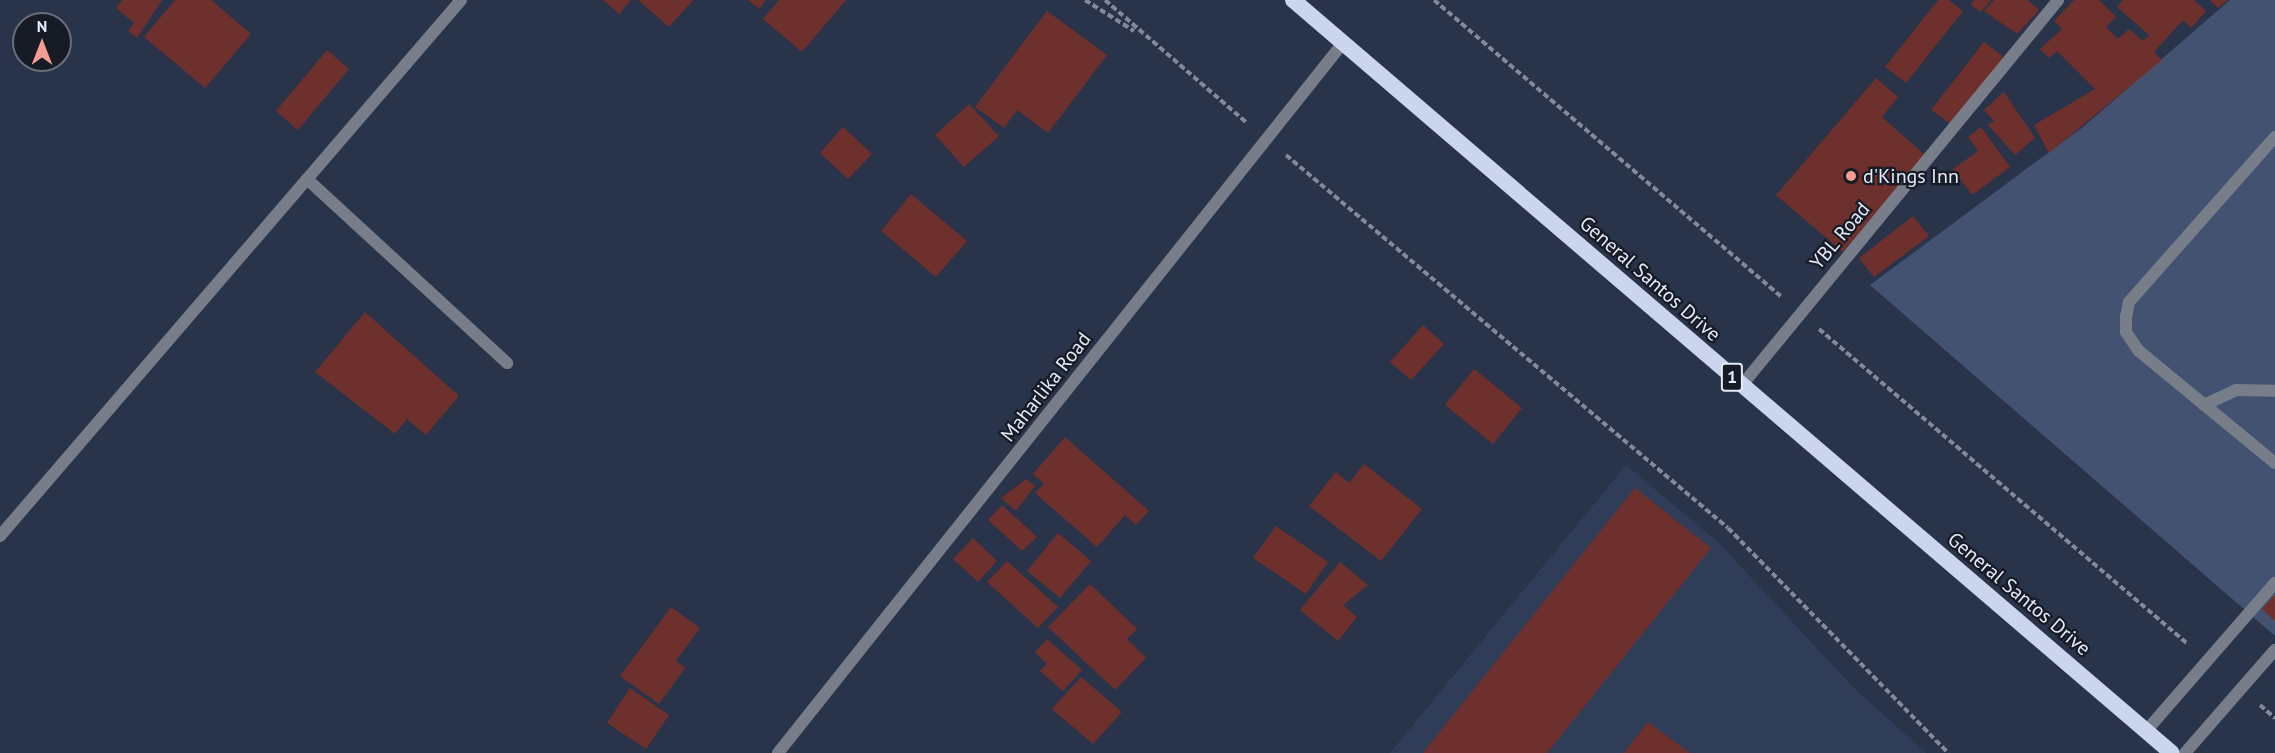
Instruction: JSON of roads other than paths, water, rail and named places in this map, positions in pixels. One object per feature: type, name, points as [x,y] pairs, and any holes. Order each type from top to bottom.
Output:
[{"type":"highway","name":"General Santos Drive","points":[[1293,0],[2172,753]]},
{"type":"street","points":[[0,536],[461,0]]},
{"type":"street","name":"YBL Road","points":[[1742,386],[2058,0]]},
{"type":"street","name":"Maharlika Road","points":[[778,753],[1264,137],[1343,43]]},
{"type":"street","points":[[2275,137],[2129,303],[2126,332],[2139,351],[2275,463]]},
{"type":"street","points":[[307,179],[507,363]]},
{"type":"street","points":[[2204,405],[2236,390],[2275,391]]},
{"type":"street","points":[[2147,730],[2275,583]]},
{"type":"street","points":[[2185,753],[2275,650]]},
{"type":"place","name":"d'Kings Inn","points":[[1851,176]]}]
